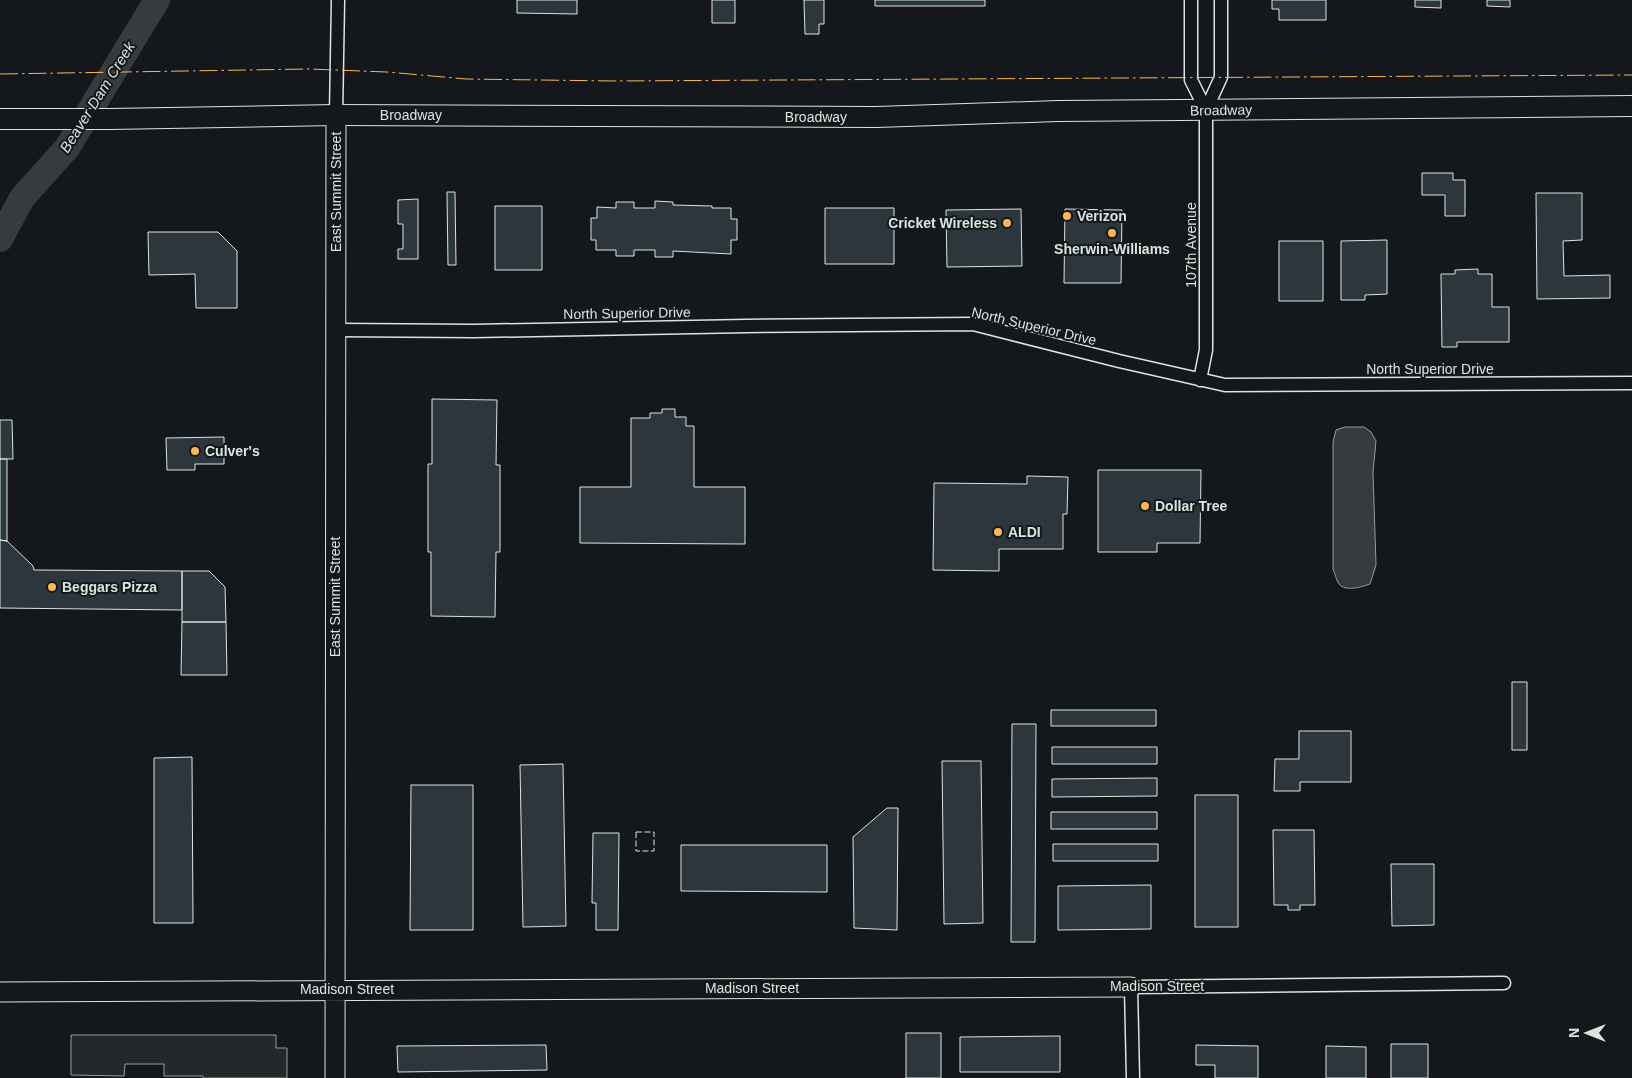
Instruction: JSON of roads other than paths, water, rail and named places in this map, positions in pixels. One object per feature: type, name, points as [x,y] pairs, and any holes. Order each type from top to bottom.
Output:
[{"type":"main road","name":"Broadway","points":[[0,119],[109,120],[336,115],[876,117],[1058,111],[1632,106]]},
{"type":"street","points":[[336,115],[338,0]]},
{"type":"street","name":"107th Avenue","points":[[1191,0],[1191,80],[1206,110]]},
{"type":"street","name":"107th Avenue","points":[[1200,380],[1206,350],[1206,110],[1221,77],[1221,0]]},
{"type":"street","name":"East Summit Street","points":[[335,1078],[336,115]]},
{"type":"street","name":"North Superior Drive","points":[[336,330],[474,331],[973,324],[1225,385],[1632,383]]},
{"type":"street","name":"Madison Street","points":[[0,992],[1504,983]]},
{"type":"street","points":[[1131,986],[1133,1078]]},
{"type":"waterway","name":"Beaver Dam Creek","points":[[0,239],[22,198],[67,148],[157,0]]},
{"type":"place","name":"Verizon","points":[[1067,216]]},
{"type":"place","name":"Cricket Wireless","points":[[1007,223]]},
{"type":"place","name":"Sherwin-Williams","points":[[1112,233]]},
{"type":"place","name":"Culver's","points":[[195,451]]},
{"type":"place","name":"Dollar Tree","points":[[1145,506]]},
{"type":"place","name":"ALDI","points":[[998,532]]},
{"type":"place","name":"Beggars Pizza","points":[[52,587]]}]
